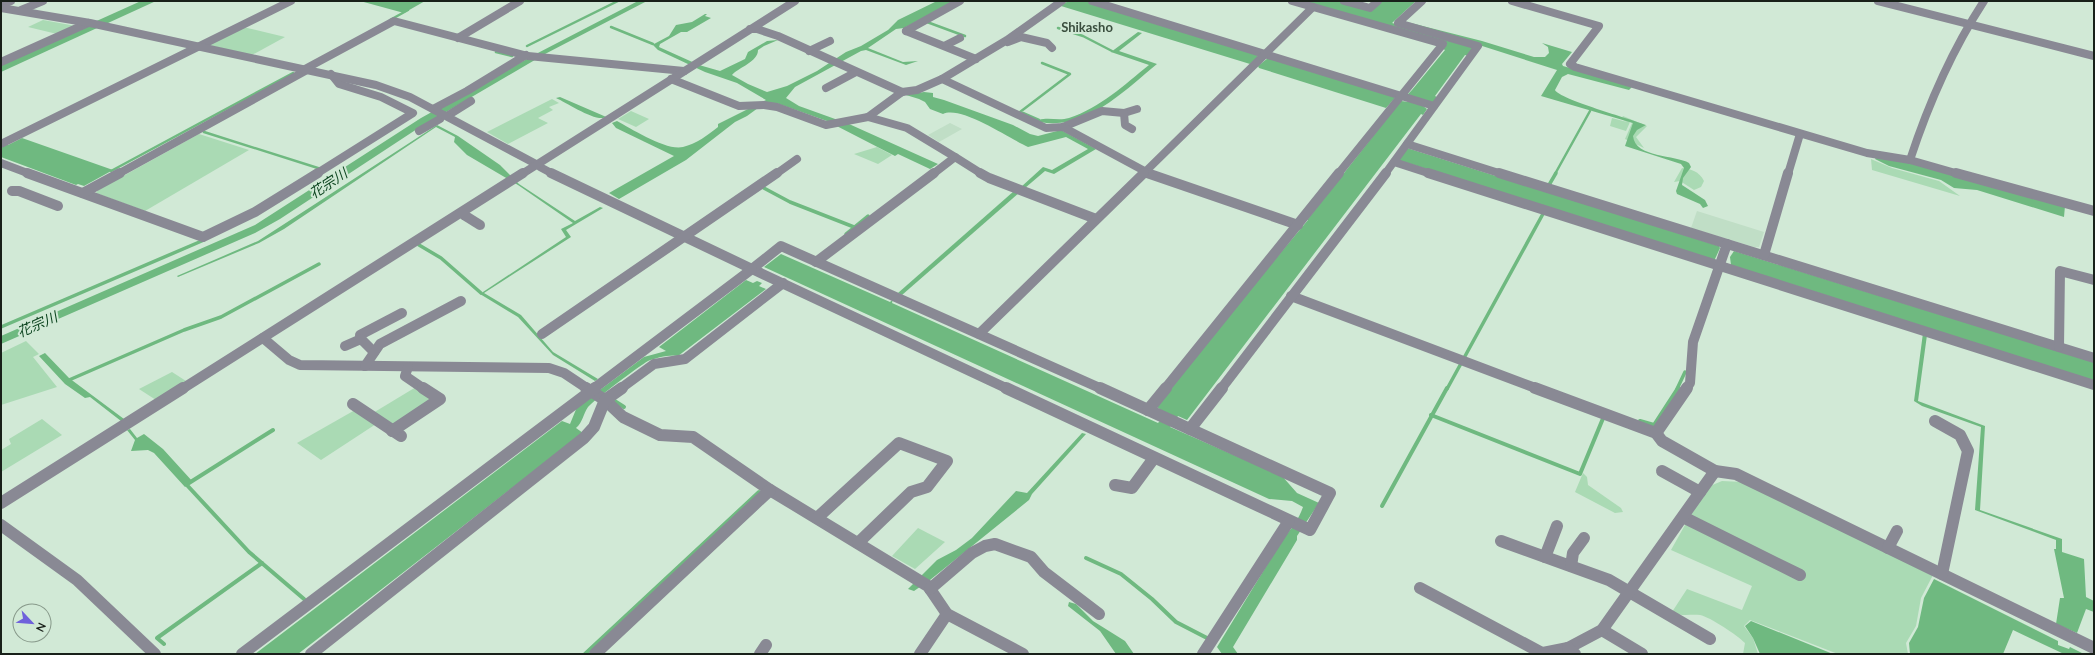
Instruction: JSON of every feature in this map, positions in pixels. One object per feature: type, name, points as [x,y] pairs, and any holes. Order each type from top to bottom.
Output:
[{"type":"street","points":[[1,5],[11,1]]},
{"type":"street","points":[[21,10],[43,1]]},
{"type":"street","points":[[1,144],[291,1]]},
{"type":"street","points":[[458,38],[520,1]]},
{"type":"street","points":[[1,503],[538,165],[795,1]]},
{"type":"street","points":[[960,1],[906,31],[946,45],[976,59]]},
{"type":"street","points":[[671,79],[739,106],[764,105],[777,107],[826,125],[868,117],[902,92],[917,90],[942,79],[976,59],[1062,1]]},
{"type":"street","points":[[1092,1],[1431,105]]},
{"type":"street","points":[[1148,410],[1404,97],[1443,44],[1292,1]]},
{"type":"street","points":[[1344,1],[1370,8],[1378,1]]},
{"type":"street","points":[[1190,429],[1394,162],[1431,105],[1478,46],[1398,23],[1422,1]]},
{"type":"street","points":[[1512,1],[1599,26],[1570,64],[1575,67],[1867,153],[1910,160],[2094,211]]},
{"type":"street","points":[[1878,1],[2094,56]]},
{"type":"street","points":[[1910,160],[1924,116],[1969,24],[1984,1]]},
{"type":"street","points":[[979,334],[1313,7]]},
{"type":"street","points":[[1,8],[21,10],[89,23],[331,74],[393,90],[433,109],[444,117],[602,199],[683,237],[752,269],[783,283],[1289,521],[1310,530],[1330,493],[1177,422],[781,246],[752,269],[242,654]]},
{"type":"street","points":[[83,193],[394,21],[527,56],[684,71]]},
{"type":"street","points":[[1,62],[89,23]]},
{"type":"street","points":[[750,29],[757,29],[778,36],[902,92]]},
{"type":"street","points":[[946,45],[960,38]]},
{"type":"street","points":[[1000,44],[1021,38],[1051,44],[1052,48]]},
{"type":"street","points":[[809,51],[830,41]]},
{"type":"street","points":[[433,109],[527,56]]},
{"type":"street","points":[[826,88],[856,72]]},
{"type":"street","points":[[1,163],[203,237],[255,212],[413,112],[381,97],[340,84],[331,74]]},
{"type":"street","points":[[942,79],[1046,128],[1063,127],[1102,111],[1124,113],[1137,109]]},
{"type":"street","points":[[419,131],[471,101]]},
{"type":"street","points":[[1124,113],[1125,125],[1132,129]]},
{"type":"street","points":[[868,117],[907,128],[990,178],[1096,219]]},
{"type":"street","points":[[1063,127],[1144,172],[1298,225]]},
{"type":"street","points":[[1764,255],[1800,134]]},
{"type":"street","points":[[1407,144],[1727,246],[1764,255],[2094,358]]},
{"type":"street","points":[[816,262],[956,157]]},
{"type":"street","points":[[542,334],[797,160]]},
{"type":"street","points":[[1394,162],[1721,264],[2094,385]]},
{"type":"street","points":[[12,191],[19,191],[58,206]]},
{"type":"street","points":[[464,215],[480,225]]},
{"type":"street","points":[[1656,433],[1690,383],[1694,342],[1727,246]]},
{"type":"street","points":[[2059,347],[2060,270],[2094,280]]},
{"type":"street","points":[[311,654],[584,438],[594,427],[605,400],[654,364],[685,359],[783,283]]},
{"type":"street","points":[[1291,296],[1598,413],[1656,433],[1662,441],[1714,472],[1736,474],[2094,648]]},
{"type":"street","points":[[364,366],[380,344],[461,301]]},
{"type":"street","points":[[360,336],[402,313]]},
{"type":"street","points":[[383,324],[396,336]]},
{"type":"street","points":[[262,338],[289,360],[300,365],[549,368],[564,373],[589,391],[605,400],[623,416],[660,435],[694,437],[770,490],[858,543],[930,589],[947,614],[1022,654]]},
{"type":"street","points":[[345,346],[360,338],[374,352]]},
{"type":"street","points":[[353,404],[397,433],[440,399],[405,376],[408,367]]},
{"type":"street","points":[[1936,421],[1958,432],[1965,440],[1968,451],[1942,574]]},
{"type":"street","points":[[816,518],[899,443],[947,461],[927,487],[911,492],[858,543]]},
{"type":"street","points":[[1115,485],[1130,489],[1132,488],[1154,458]]},
{"type":"street","points":[[1662,471],[1700,492]]},
{"type":"street","points":[[1420,588],[1540,654],[1571,651],[1602,630],[1714,472]]},
{"type":"street","points":[[595,654],[770,490]]},
{"type":"street","points":[[1683,517],[1800,575]]},
{"type":"street","points":[[1208,652],[1289,521]]},
{"type":"street","points":[[1,525],[77,580],[155,654]]},
{"type":"street","points":[[1545,557],[1557,526]]},
{"type":"street","points":[[1888,548],[1897,531]]},
{"type":"street","points":[[1571,566],[1573,553],[1584,538]]},
{"type":"street","points":[[1501,541],[1609,580],[1710,639]]},
{"type":"street","points":[[930,589],[972,553],[985,546],[996,544],[1031,557],[1044,572],[1098,614]]},
{"type":"street","points":[[920,654],[947,614]]},
{"type":"street","points":[[1602,630],[1642,654]]},
{"type":"shaded area","points":[[43,20],[76,26],[57,34],[28,27]]},
{"type":"shaded area","points":[[243,27],[285,37],[252,55],[208,45]]},
{"type":"shaded area","points":[[552,99],[559,103],[549,107],[553,110],[538,118],[548,123],[508,144],[487,132]]},
{"type":"shaded area","points":[[631,111],[649,119],[636,127],[618,119]]},
{"type":"shaded area","points":[[1623,116],[1647,126],[1636,137],[1644,148],[1625,139],[1632,123],[1630,122],[1626,131],[1610,126],[1612,118],[1627,122],[1621,119]]},
{"type":"shaded area","points":[[950,123],[962,129],[939,142],[928,135]]},
{"type":"shaded area","points":[[199,134],[249,150],[145,211],[96,193],[98,190]]},
{"type":"shaded area","points":[[877,147],[892,155],[878,164],[854,154]]},
{"type":"shaded area","points":[[1871,159],[1892,168],[1939,181],[1960,196],[1872,170]]},
{"type":"shaded area","points":[[1682,168],[1692,170],[1700,175],[1704,181],[1701,187],[1694,190],[1680,181],[1674,182]]},
{"type":"shaded area","points":[[1697,211],[1764,232],[1759,247],[1754,247],[1691,228]]},
{"type":"shaded area","points":[[26,341],[39,354],[33,357],[57,387],[1,405],[1,353]]},
{"type":"shaded area","points":[[172,372],[186,381],[156,400],[139,389]]},
{"type":"shaded area","points":[[416,387],[434,400],[392,427],[373,413]]},
{"type":"shaded area","points":[[355,410],[376,424],[321,460],[297,443]]},
{"type":"shaded area","points":[[42,419],[62,435],[1,472],[1,450],[11,444],[9,439]]},
{"type":"shaded area","points":[[1583,473],[1587,477],[1588,485],[1621,508],[1623,512],[1615,513],[1575,492]]},
{"type":"shaded area","points":[[1722,481],[1742,482],[1933,575],[1921,598],[1916,626],[1906,643],[1908,654],[1838,654],[1750,620],[1744,626],[1753,638],[1758,654],[1743,654],[1745,643],[1717,623],[1700,615],[1682,615],[1672,612],[1687,589],[1742,610],[1752,586],[1671,550],[1699,500],[1710,486]]},
{"type":"shaded area","points":[[918,528],[945,542],[915,569],[892,556]]},
{"type":"water","points":[[141,1],[156,1],[1,72],[1,64]]},
{"type":"water","points":[[360,1],[422,2],[425,1],[404,13]]},
{"type":"water","name":"花宗川","points":[[638,1],[647,1],[545,54],[417,129],[280,219],[255,233],[1,344],[1,336],[255,225],[421,118],[534,55]]},
{"type":"water","points":[[937,1],[955,1],[904,28],[896,29],[868,48],[903,62],[918,61],[906,65],[866,50],[861,51],[795,87],[786,98],[799,106],[849,124],[938,164],[930,169],[898,154],[895,156],[827,121],[776,103],[758,108],[735,122],[686,160],[619,199],[609,193],[674,156],[616,128],[612,123],[617,121],[659,143],[668,146],[683,147],[693,144],[706,136],[718,127],[718,124],[766,100],[737,83],[705,72],[658,50],[653,45],[669,36],[676,25],[692,22],[705,14],[707,14],[705,16],[711,18],[687,32],[681,32],[660,44],[659,47],[699,65],[720,71],[745,59],[748,52],[767,41],[778,40],[758,50],[752,61],[732,75],[767,92],[787,86],[817,71],[846,52],[861,46],[888,30],[898,20]]},
{"type":"water","points":[[1068,1],[1086,1],[1256,54],[1258,57],[1250,64],[1061,6]]},
{"type":"water","points":[[1297,1],[1337,1],[1372,11],[1382,1],[1416,1],[1392,23],[1472,45],[1474,48],[1468,56],[1465,55],[1435,96],[1437,97],[1433,103],[1423,106],[1427,109],[1423,115],[1421,114],[1187,420],[1178,416],[1170,427],[1282,476],[1297,493],[1319,503],[1297,536],[1297,540],[1233,647],[1238,654],[1222,654],[1217,647],[1284,537],[1300,515],[1303,507],[1292,501],[1269,499],[764,267],[781,254],[890,302],[893,299],[892,303],[1158,423],[1166,414],[1157,407],[1159,403],[1241,300],[1308,220],[1396,107],[1401,101],[1409,102],[1407,95],[1445,50],[1443,49],[1447,44]]},
{"type":"water","points":[[1407,22],[1482,41],[1534,57],[1545,57],[1549,53],[1548,47],[1542,43],[1572,52],[1562,64],[1563,66],[1633,86],[1629,90],[1568,74],[1562,77],[1555,90],[1559,94],[1582,103],[1646,125],[1637,130],[1633,136],[1635,143],[1648,152],[1683,160],[1689,163],[1691,167],[1683,178],[1682,185],[1705,200],[1708,206],[1703,208],[1700,204],[1677,194],[1676,191],[1684,168],[1681,164],[1625,146],[1633,123],[1541,96],[1557,70]]},
{"type":"water","points":[[1138,32],[1142,33],[1119,51],[1157,64],[1118,96],[1089,114],[1073,120],[1057,123],[1040,122],[1039,120],[1042,119],[1069,118],[1080,114],[1121,88],[1149,65],[1111,52]]},
{"type":"water","points":[[1268,58],[1394,97],[1394,99],[1386,108],[1259,68],[1258,66]]},
{"type":"water","points":[[924,92],[933,93],[933,97],[1013,125],[1030,134],[1038,136],[1061,130],[1096,149],[1054,174],[1045,171],[1025,188],[1021,187],[1043,167],[1052,170],[1088,149],[1066,137],[1028,147],[973,118],[961,114],[943,114],[930,109],[925,102],[906,95]]},
{"type":"water","points":[[560,97],[606,117],[596,117],[582,112],[556,98]]},
{"type":"water","points":[[437,125],[458,136],[500,165],[519,184],[575,221],[600,207],[603,208],[566,230],[571,237],[484,293],[521,315],[553,352],[598,379],[595,381],[553,355],[518,317],[480,294],[566,237],[561,229],[573,223],[518,185],[467,155],[454,142],[455,137],[436,127],[284,229],[259,243],[178,277],[177,276],[258,241]]},
{"type":"water","points":[[22,138],[113,170],[84,186],[78,184],[76,185],[1,157],[1,148],[4,146],[1,142],[8,145]]},
{"type":"water","points":[[1407,148],[1719,246],[1720,248],[1715,259],[1712,259],[1398,160]]},
{"type":"water","points":[[1876,157],[1920,165],[2065,206],[2064,217],[1977,190],[1954,188],[1941,180],[1889,166],[1875,159]]},
{"type":"water","points":[[1014,191],[1019,193],[902,295],[898,293]]},
{"type":"water","points":[[1734,251],[2094,362],[2094,381],[1731,265],[1730,257]]},
{"type":"water","points":[[746,280],[753,283],[757,281],[762,283],[759,286],[766,289],[678,356],[663,357],[648,361],[607,391],[586,410],[576,428],[583,433],[298,654],[255,654],[562,421],[570,424],[577,407],[644,357],[666,351],[659,347]]},
{"type":"water","points":[[1923,333],[1927,335],[1918,401],[1985,426],[1980,510],[2062,539],[2062,552],[2084,559],[2086,597],[2094,601],[2094,612],[2086,609],[2077,633],[2056,624],[2060,598],[2064,598],[2054,549],[2056,549],[2056,540],[1975,510],[1981,427],[1922,406],[1914,401]]},
{"type":"water","points":[[45,353],[69,378],[124,419],[121,421],[90,397],[85,398],[65,384],[39,356]]},
{"type":"water","points":[[130,429],[137,438],[144,434],[163,449],[193,482],[185,487],[154,453],[148,450],[131,451],[135,440],[127,430]]},
{"type":"water","points":[[1082,433],[1086,434],[1032,494],[1029,500],[930,580],[914,591],[908,589],[937,560],[956,550],[972,538],[1016,491],[1027,493]]},
{"type":"water","points":[[1934,579],[2058,641],[2058,645],[2069,649],[2070,647],[2084,654],[2064,654],[2013,630],[2003,654],[1910,654],[1909,643],[1918,627],[1924,598]]},
{"type":"water","points":[[1069,602],[1076,604],[1093,621],[1125,641],[1134,654],[1116,654],[1100,631],[1068,606]]},
{"type":"water","points":[[1751,621],[1833,654],[1760,654],[1753,638],[1745,626]]},
{"type":"waterway","points":[[527,46],[618,1]]},
{"type":"waterway","points":[[390,20],[408,10]]},
{"type":"waterway","points":[[927,22],[965,36]]},
{"type":"waterway","points":[[611,27],[653,44]]},
{"type":"waterway","points":[[1058,28],[1083,36],[1112,51]]},
{"type":"waterway","points":[[496,52],[512,56]]},
{"type":"waterway","points":[[1020,112],[1070,74],[1042,63]]},
{"type":"waterway","points":[[111,171],[293,73]]},
{"type":"waterway","points":[[1555,174],[1590,111]]},
{"type":"waterway","points":[[1023,113],[1039,120]]},
{"type":"waterway","points":[[204,132],[321,169]]},
{"type":"waterway","points":[[1549,185],[1556,173]]},
{"type":"waterway","points":[[764,185],[762,187],[790,202],[854,227]]},
{"type":"waterway","points":[[1447,389],[1544,212]]},
{"type":"waterway","points":[[846,234],[868,216]]},
{"type":"waterway","name":"花宗川","points":[[1,327],[204,240]]},
{"type":"waterway","points":[[419,245],[441,258],[481,293]]},
{"type":"waterway","points":[[69,380],[184,330],[221,317],[319,264]]},
{"type":"waterway","points":[[1677,389],[1685,372]]},
{"type":"waterway","points":[[1432,415],[1447,388]]},
{"type":"waterway","points":[[1640,421],[1654,425],[1678,388]]},
{"type":"waterway","points":[[613,400],[624,407]]},
{"type":"waterway","points":[[1382,506],[1432,415]]},
{"type":"waterway","points":[[1432,415],[1580,474],[1604,416]]},
{"type":"waterway","points":[[189,483],[273,430]]},
{"type":"waterway","points":[[185,483],[249,552],[262,563]]},
{"type":"waterway","points":[[585,654],[759,492]]},
{"type":"waterway","points":[[1086,558],[1121,574],[1152,599],[1176,622],[1207,638]]},
{"type":"waterway","points":[[164,644],[157,638],[262,563]]},
{"type":"waterway","points":[[262,563],[304,599]]},
{"type":"district","name":"Shikasho","points":[[1087,27]]}]
